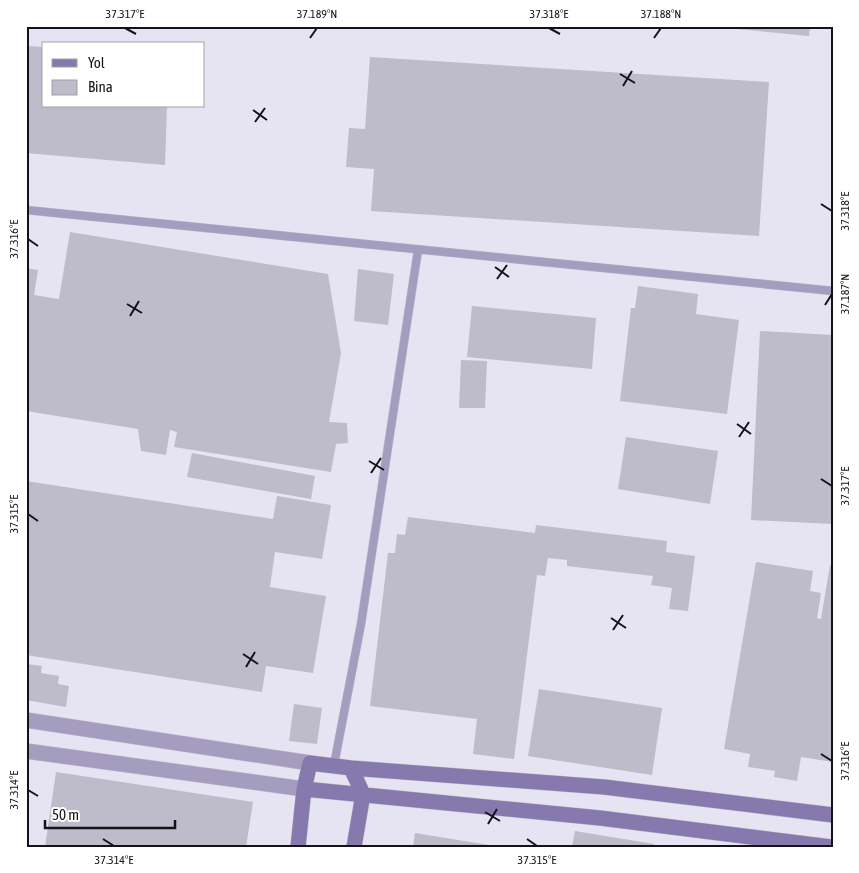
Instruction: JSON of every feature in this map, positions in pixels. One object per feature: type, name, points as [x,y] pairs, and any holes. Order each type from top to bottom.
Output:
[{"type":"street","points":[[26,720],[351,768],[604,787],[833,815]]},
{"type":"street","points":[[26,751],[304,789],[600,818],[831,847]]},
{"type":"street","points":[[298,847],[304,789],[310,762]]},
{"type":"street","points":[[351,768],[363,794],[354,847]]},
{"type":"lane","points":[[26,210],[833,291]]},
{"type":"lane","points":[[334,765],[361,624],[418,250]]},
{"type":"building","points":[[727,26],[810,26],[809,36],[727,28]]},
{"type":"building","points":[[26,46],[42,47],[42,108],[167,108],[165,165],[26,153]]},
{"type":"building","points":[[370,57],[769,82],[759,236],[371,211],[374,169],[346,167],[349,128],[365,129]]},
{"type":"building","points":[[70,232],[328,274],[341,353],[329,422],[347,423],[348,443],[336,444],[331,472],[174,447],[177,432],[170,430],[166,455],[141,451],[138,429],[26,411],[26,362],[28,350],[26,350],[26,268],[38,270],[34,295],[59,299]]},
{"type":"building","points":[[358,269],[394,274],[388,325],[354,321]]},
{"type":"building","points":[[638,286],[698,294],[696,314],[739,320],[727,414],[620,401],[631,308],[635,308]]},
{"type":"building","points":[[472,306],[596,318],[592,369],[467,357]]},
{"type":"building","points":[[760,331],[833,335],[833,524],[751,520]]},
{"type":"building","points":[[461,360],[487,361],[485,408],[459,408]]},
{"type":"building","points":[[626,437],[718,451],[710,504],[618,489]]},
{"type":"building","points":[[192,453],[315,476],[311,499],[187,477]]},
{"type":"building","points":[[26,481],[273,519],[277,496],[331,505],[322,559],[275,552],[270,587],[326,596],[313,673],[266,666],[262,692],[26,655]]},
{"type":"building","points":[[408,517],[535,533],[536,525],[667,541],[666,552],[695,556],[688,611],[669,609],[672,588],[651,585],[653,576],[567,566],[567,560],[548,558],[545,576],[537,575],[514,759],[473,754],[477,719],[370,706],[388,553],[395,553],[397,534],[405,535]]},
{"type":"building","points":[[756,562],[813,571],[810,591],[821,593],[817,618],[821,619],[830,565],[833,566],[833,762],[801,757],[797,781],[774,777],[775,771],[748,767],[750,754],[724,749]]},
{"type":"building","points":[[26,664],[42,666],[41,673],[59,676],[58,684],[69,686],[66,707],[26,700]]},
{"type":"building","points":[[539,689],[662,708],[652,775],[528,756]]},
{"type":"building","points":[[294,704],[322,708],[317,744],[289,741]]},
{"type":"building","points":[[56,772],[253,802],[246,847],[45,847]]},
{"type":"building","points":[[575,831],[654,844],[653,847],[572,847]]},
{"type":"building","points":[[415,833],[495,846],[495,847],[413,847]]}]
